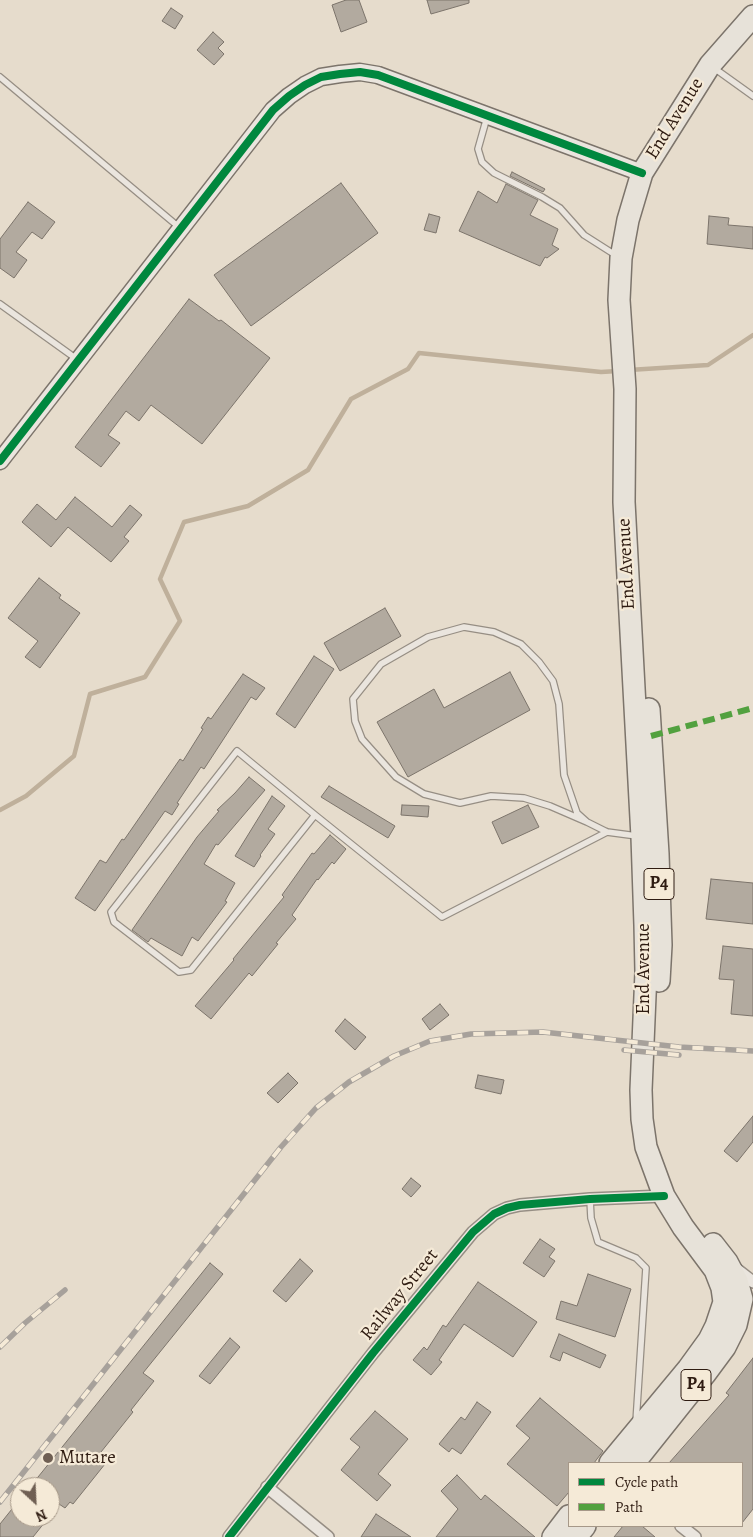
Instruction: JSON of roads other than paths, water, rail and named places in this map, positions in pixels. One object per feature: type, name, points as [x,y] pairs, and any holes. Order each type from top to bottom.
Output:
[{"type":"highway","name":"End Avenue","points":[[743,1297],[722,1288],[715,1270],[683,1227],[664,1196],[646,1147],[642,1118],[641,1090],[646,972],[642,837],[624,502],[626,446],[625,389],[618,300],[621,258],[628,220],[642,173],[710,64],[753,16]]},
{"type":"highway","name":"End Avenue","points":[[626,446],[633,478],[658,854],[661,945],[654,1093],[656,1123],[660,1149],[668,1176],[688,1213],[727,1262],[738,1281],[743,1297]]},
{"type":"highway","name":"P4","points":[[611,1462],[688,1369],[709,1340],[716,1326],[743,1297]]},
{"type":"highway","name":"P4","points":[[635,1462],[725,1347],[736,1325],[743,1297]]},
{"type":"highway","points":[[553,1537],[568,1517]]},
{"type":"highway","points":[[576,1537],[584,1527]]},
{"type":"street","points":[[0,461],[80,361],[273,110],[305,85],[321,77],[360,72],[378,76],[642,173]]},
{"type":"street","name":"Railway Street","points":[[229,1537],[373,1353],[473,1232],[494,1214],[520,1205],[590,1199],[664,1196]]},
{"type":"street","points":[[267,1487],[328,1537]]},
{"type":"street","points":[[682,1527],[695,1537]]},
{"type":"lane","points":[[710,64],[753,96]]},
{"type":"lane","points":[[0,77],[181,230]]},
{"type":"lane","points":[[487,116],[478,149],[482,162],[494,173],[560,208],[584,234],[621,258]]},
{"type":"lane","points":[[0,304],[80,361]]},
{"type":"lane","points":[[587,822],[577,813],[564,776],[559,704],[553,681],[539,662],[521,644],[494,632],[464,628],[428,637],[381,664],[353,699],[355,720],[362,739],[396,777],[424,794],[460,803],[491,796],[524,798],[550,806],[607,832],[642,837]]},
{"type":"lane","points":[[315,815],[191,970],[179,972],[114,922],[111,912],[237,751],[442,918],[607,832]]},
{"type":"lane","points":[[590,1199],[591,1218],[598,1242],[636,1258],[646,1268],[635,1432]]},
{"type":"waterway","points":[[629,370],[708,365],[753,335]]},
{"type":"waterway","points":[[0,810],[26,796],[74,756],[90,694],[145,677],[180,621],[160,579],[184,522],[248,506],[308,470],[351,399],[408,369],[419,353],[601,372],[618,371]]},
{"type":"railway","points":[[0,1502],[281,1147],[316,1108],[349,1082],[394,1056],[430,1041],[471,1034],[543,1032],[679,1047],[753,1051]]},
{"type":"railway","points":[[624,1050],[679,1055]]},
{"type":"railway","points":[[0,1347],[25,1323],[65,1290]]},
{"type":"place","name":"Mutare","points":[[48,1458]]}]
